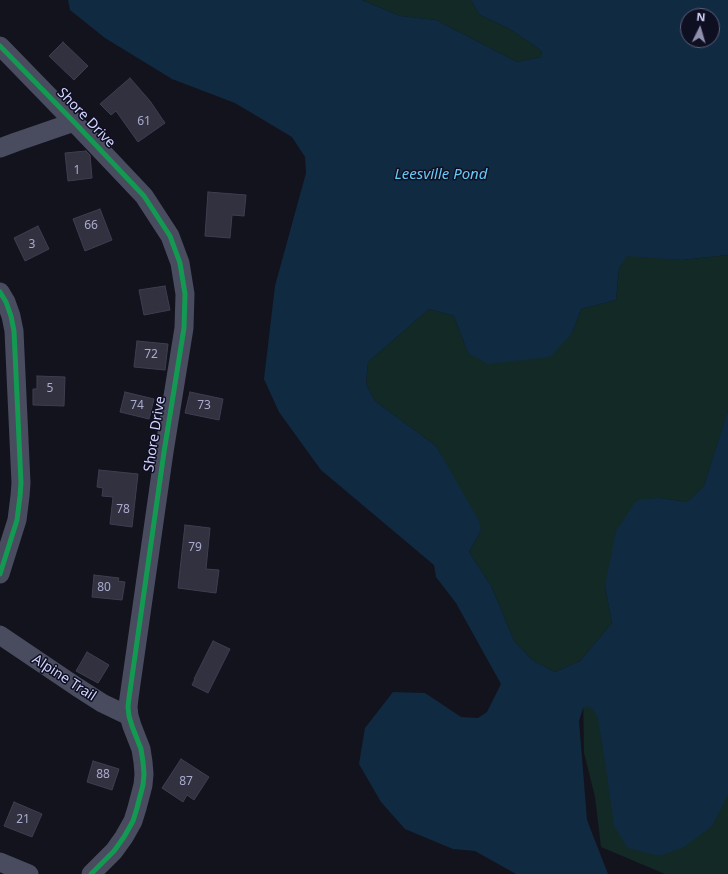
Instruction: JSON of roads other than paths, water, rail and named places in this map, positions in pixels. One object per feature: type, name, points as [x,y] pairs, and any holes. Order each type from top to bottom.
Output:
[{"type":"street","name":"Shore Drive","points":[[0,46],[144,196],[170,236],[180,263],[185,294],[184,328],[164,452],[128,707],[132,726],[141,749],[144,774],[137,808],[133,820],[124,837],[114,851],[91,874]]},
{"type":"street","points":[[0,148],[74,122]]},
{"type":"street","points":[[0,292],[6,302],[14,331],[21,483],[17,520],[0,574]]},
{"type":"street","name":"Alpine Trail","points":[[0,636],[102,703],[129,716]]},
{"type":"street","points":[[0,862],[29,874]]},
{"type":"water","name":"Leesville Pond","points":[[68,0],[362,0],[400,16],[436,20],[517,62],[541,57],[542,51],[510,29],[480,15],[471,0],[728,0],[728,255],[681,260],[627,256],[619,268],[616,300],[581,309],[572,333],[550,357],[488,364],[468,353],[454,316],[429,309],[368,362],[366,384],[375,401],[436,446],[479,521],[481,530],[469,552],[491,586],[514,641],[532,660],[555,672],[580,661],[612,623],[605,586],[616,531],[637,500],[660,498],[687,502],[704,486],[728,411],[728,795],[712,826],[684,847],[662,855],[656,855],[628,848],[614,826],[598,718],[593,709],[587,706],[583,708],[579,721],[587,820],[608,874],[516,874],[475,851],[453,849],[405,829],[381,802],[359,764],[365,728],[393,692],[425,693],[461,717],[478,718],[487,712],[501,684],[456,603],[436,577],[434,565],[321,470],[279,412],[264,379],[275,286],[306,173],[305,157],[292,137],[235,103],[172,79],[105,38],[70,10]]}]
